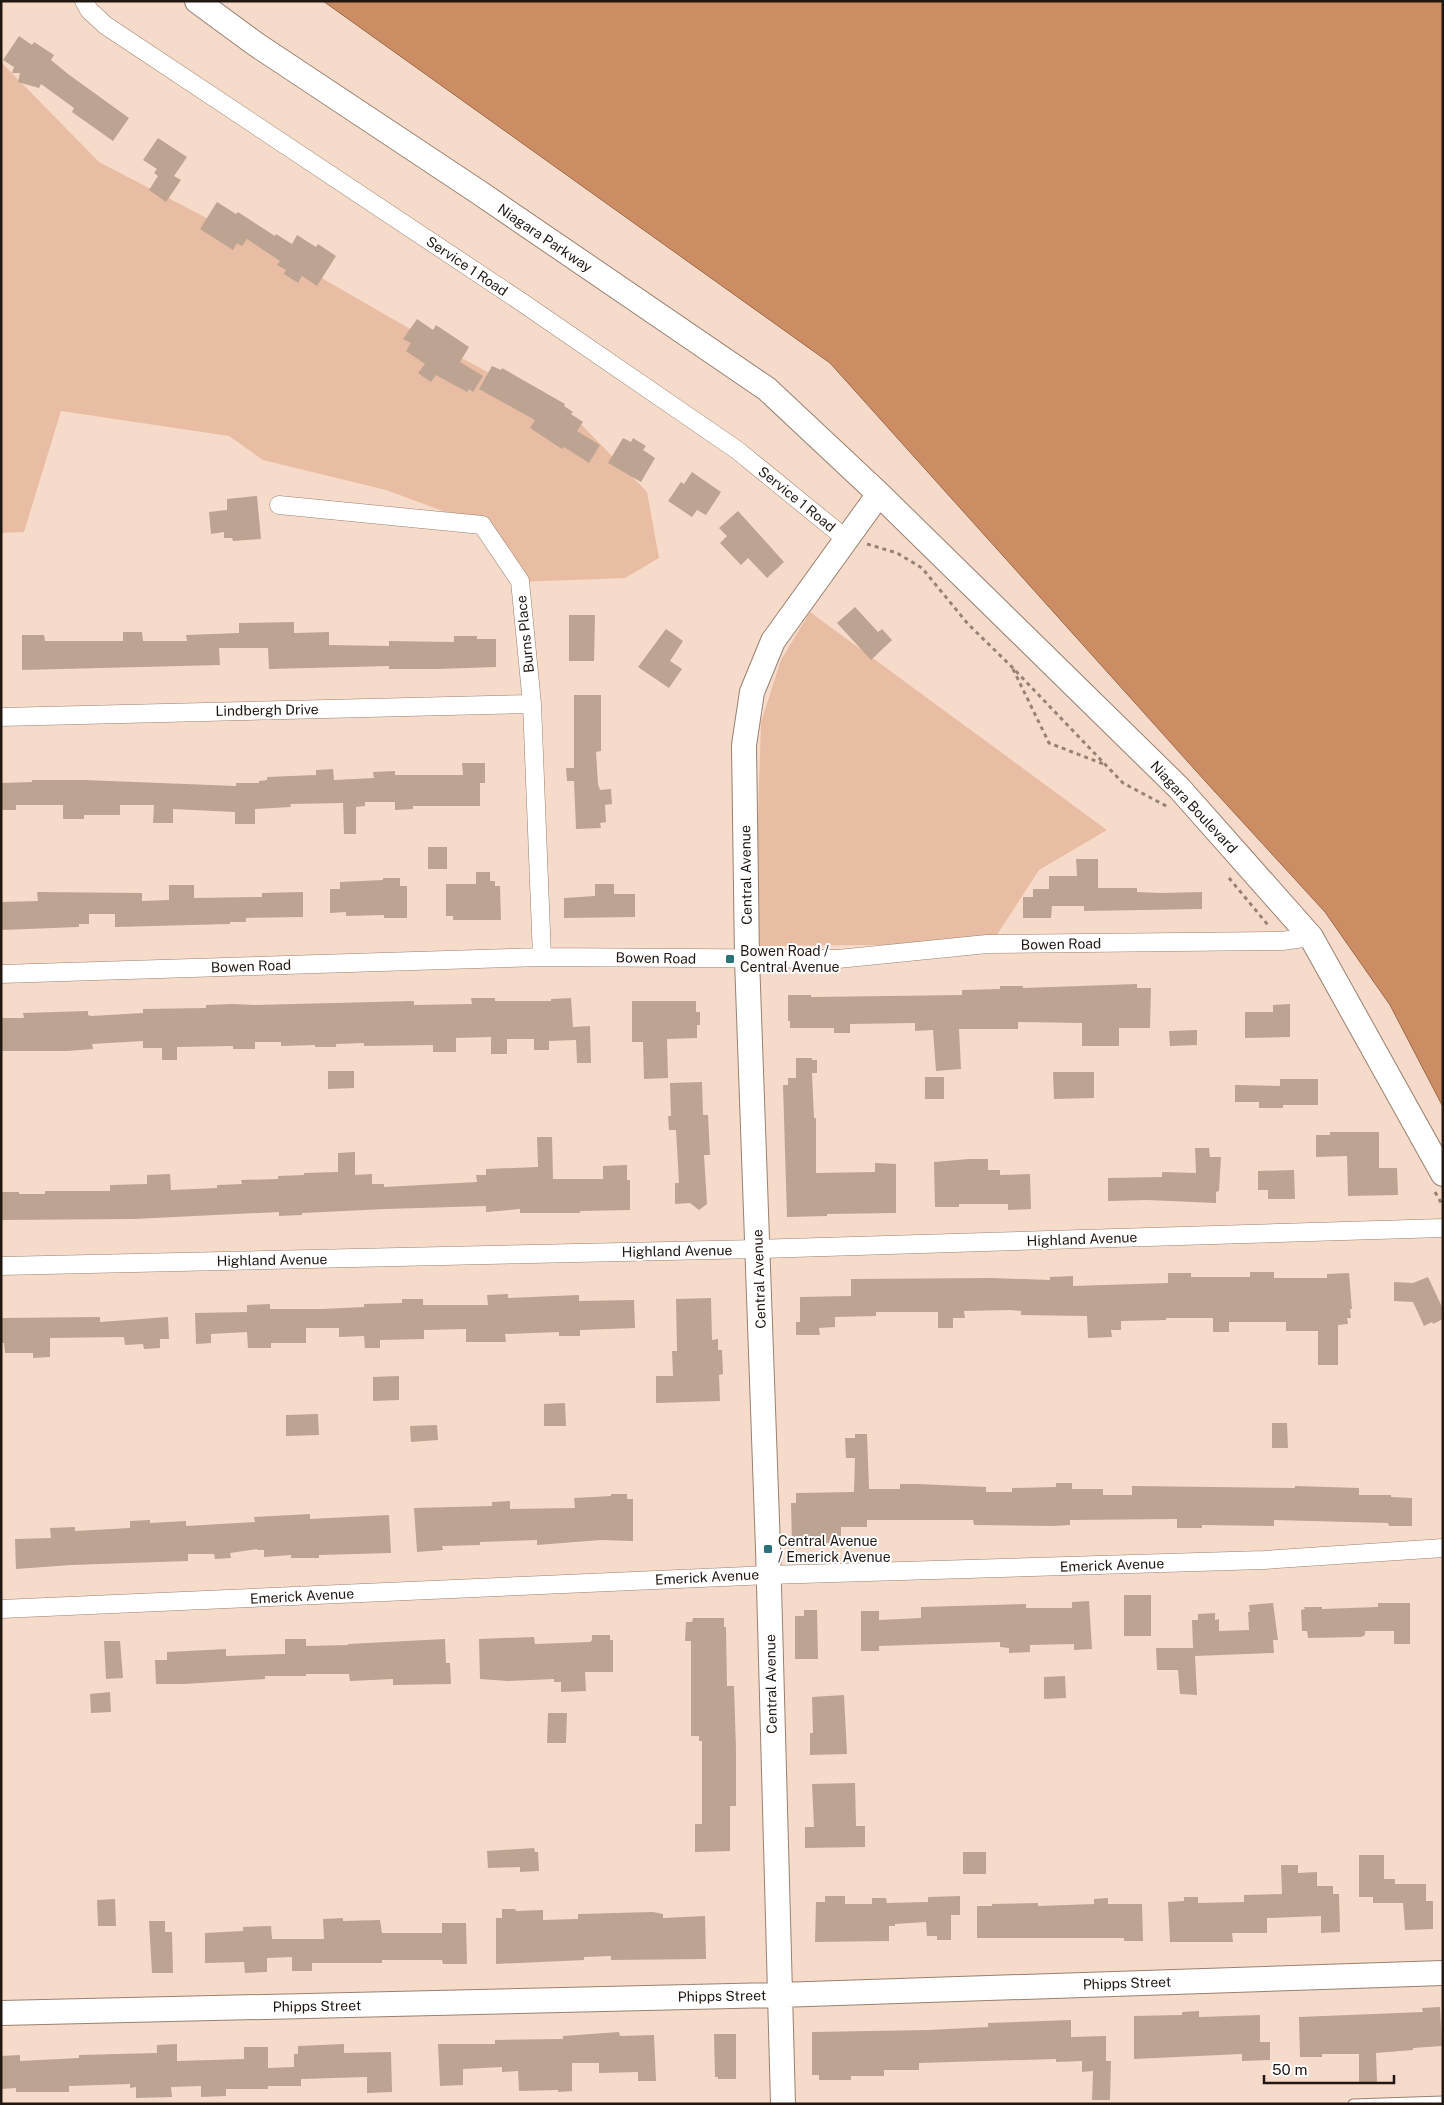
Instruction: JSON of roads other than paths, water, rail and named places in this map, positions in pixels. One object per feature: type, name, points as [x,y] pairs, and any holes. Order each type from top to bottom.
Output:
[{"type":"main road","name":"Niagara Parkway","points":[[197,1],[257,45],[767,389],[879,494]]},
{"type":"main road","name":"Central Avenue","points":[[783,2104],[758,1249],[747,960],[744,745],[752,692],[772,641],[845,538],[879,494]]},
{"type":"main road","name":"Niagara Boulevard","points":[[879,494],[1179,788],[1311,937],[1438,1182]]},
{"type":"main road","name":"Phipps Street","points":[[1,2013],[779,1995],[1443,1973]]},
{"type":"street","name":"Service 1 Road","points":[[84,1],[89,10],[105,24],[520,301],[737,450],[845,538]]},
{"type":"street","name":"Burns Place","points":[[279,505],[482,526],[520,581],[532,704],[542,957]]},
{"type":"street","name":"Lindbergh Drive","points":[[1,717],[532,704]]},
{"type":"street","name":"Bowen Road","points":[[1,974],[542,957],[747,960],[838,959],[988,944],[1282,941],[1311,937]]},
{"type":"street","name":"Highland Avenue","points":[[1,1266],[758,1249],[1443,1228]]},
{"type":"street","name":"Emerick Avenue","points":[[1,1609],[768,1575],[1264,1560],[1443,1548]]},
{"type":"lane","points":[[1353,2104],[1443,2101]]},
{"type":"place","name":"Bowen Road / Central Avenue","points":[[730,959]]},
{"type":"place","name":"Central Avenue / Emerick Avenue","points":[[768,1549]]}]
